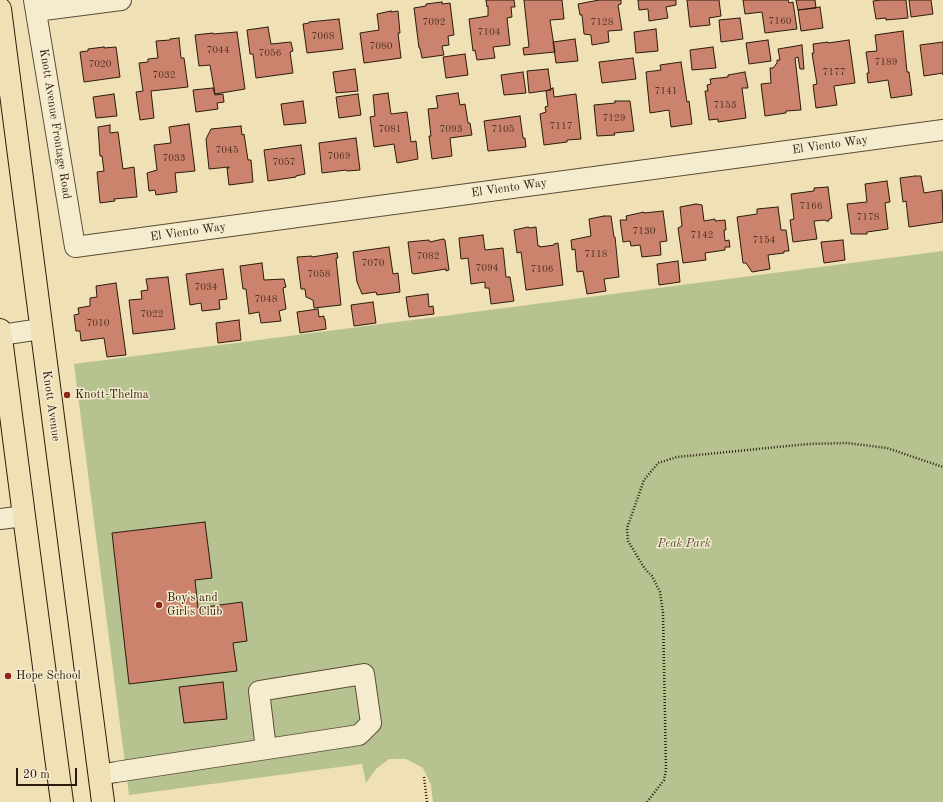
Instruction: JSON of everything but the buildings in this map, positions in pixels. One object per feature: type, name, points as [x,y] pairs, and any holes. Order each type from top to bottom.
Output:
[{"type":"main road","name":"Knott Avenue","points":[[0,9],[103,802]]},
{"type":"main road","points":[[0,333],[62,802]]},
{"type":"street","points":[[35,5],[122,0]]},
{"type":"street","name":"Knott Avenue Frontage Road","points":[[35,5],[75,247]]},
{"type":"street","name":"El Viento Way","points":[[75,247],[943,130]]},
{"type":"street","points":[[0,333],[41,329]]},
{"type":"street","points":[[0,519],[24,516]]},
{"type":"street","points":[[99,775],[359,735],[371,723],[364,674],[258,691],[266,749]]},
{"type":"path","points":[[652,802],[648,801],[664,780],[666,770],[663,613],[660,592],[652,576],[645,568],[628,541],[627,528],[644,480],[658,463],[677,457],[808,444],[847,443],[887,448],[943,467]]},
{"type":"path","points":[[424,778],[427,802]]},
{"type":"green space","name":"Peak Park","points":[[943,251],[943,802],[433,802],[431,785],[423,768],[406,759],[389,759],[376,769],[366,783],[362,764],[129,795],[74,364]]},
{"type":"place","name":"Knott-Thelma","points":[[67,395]]},
{"type":"place","name":"Boy's and Girl's Club","points":[[159,605]]},
{"type":"place","name":"Hope School","points":[[8,676]]}]
